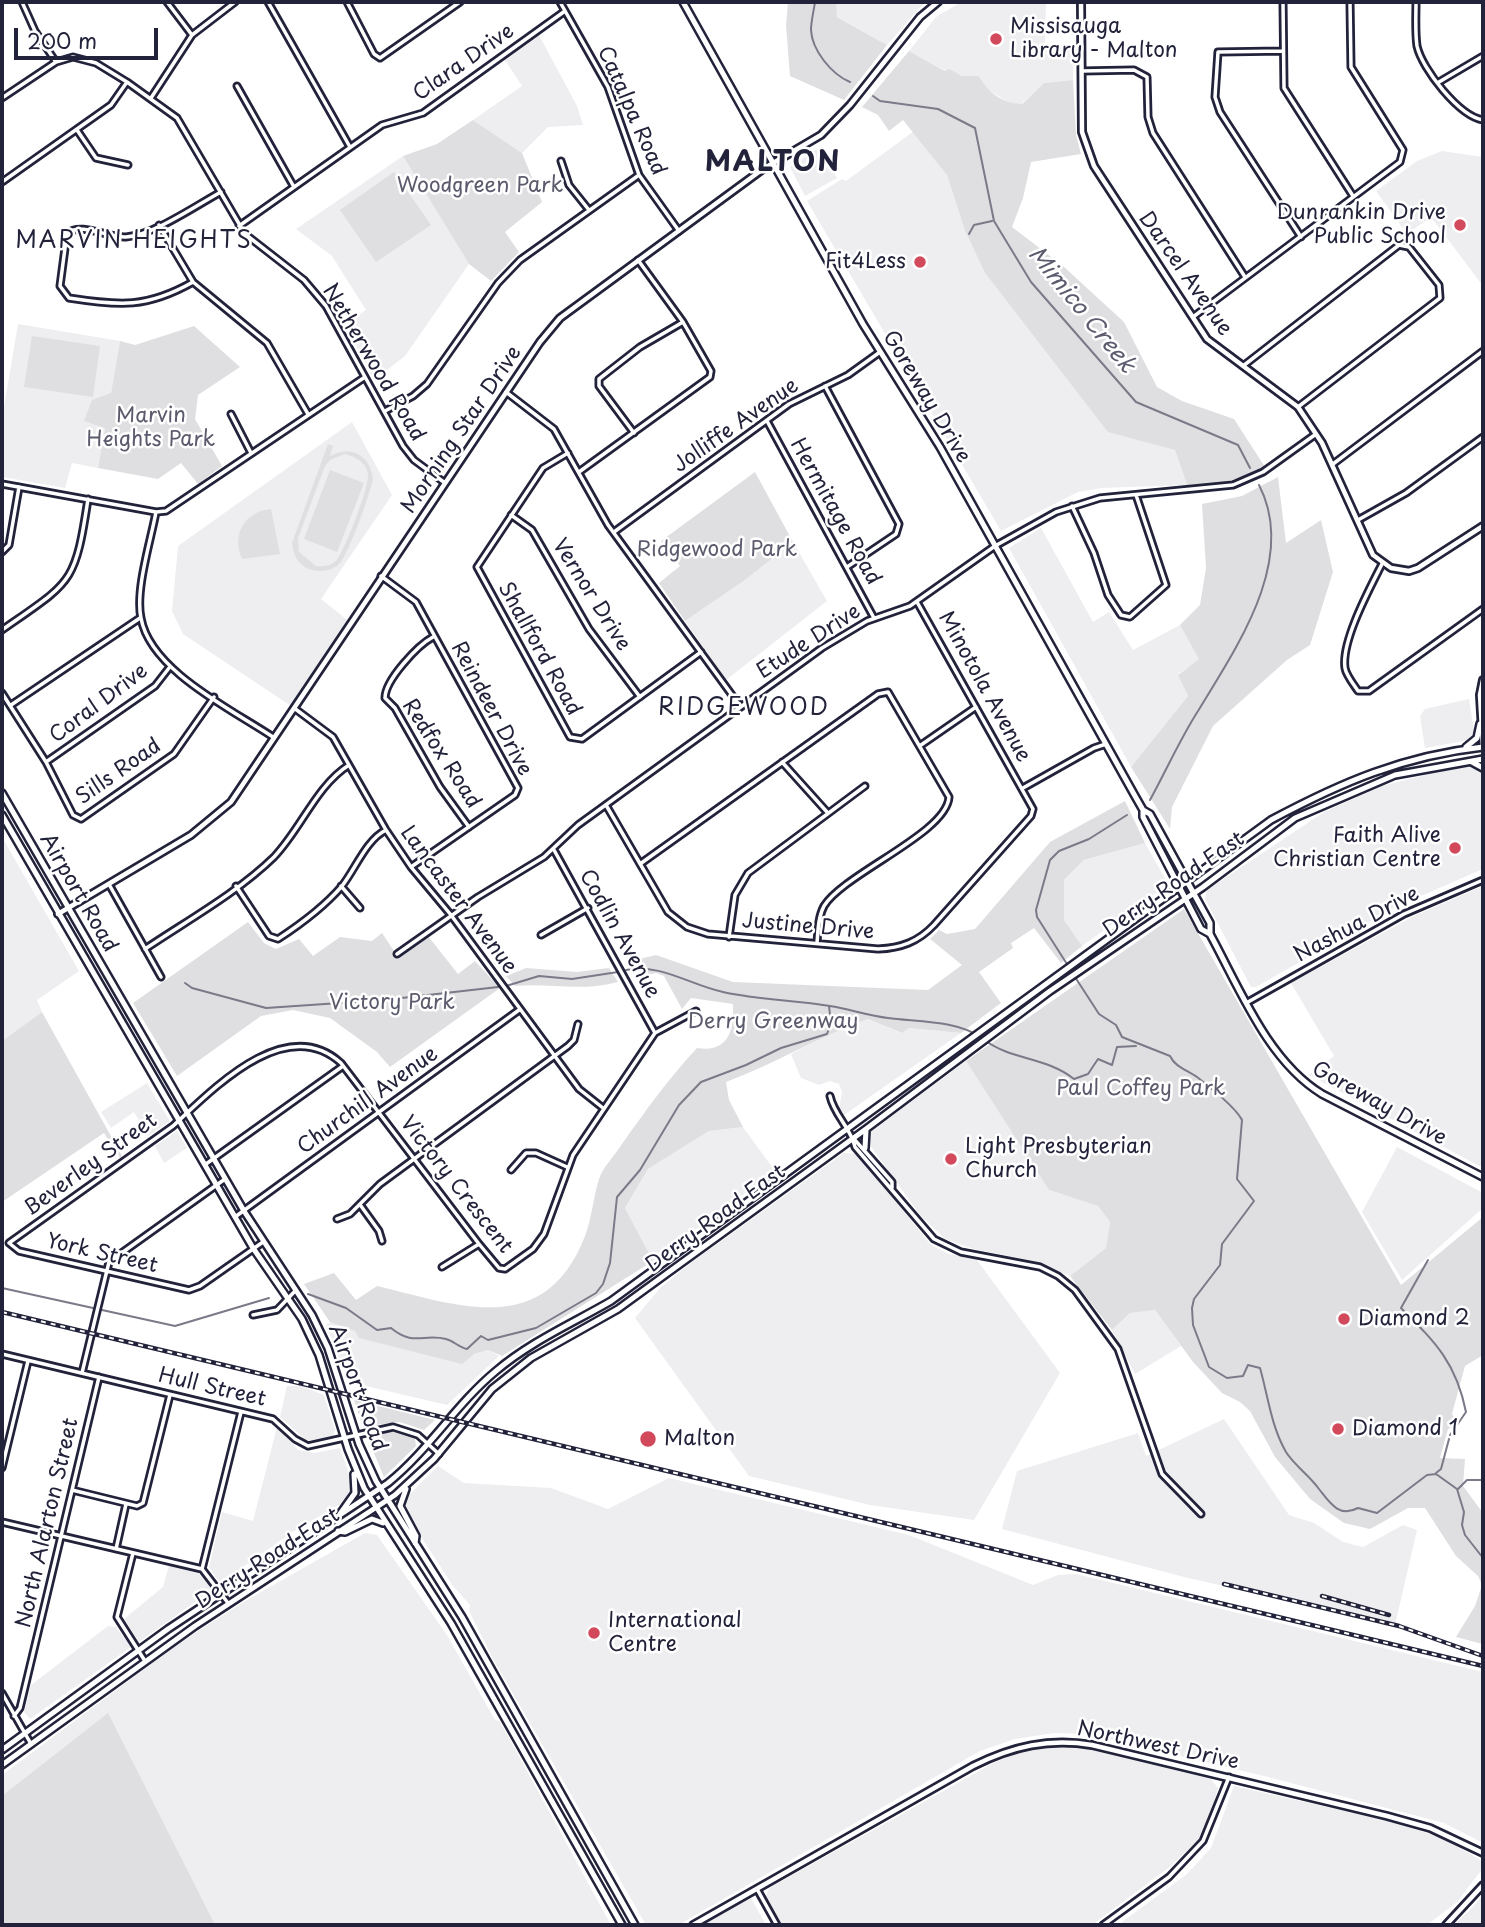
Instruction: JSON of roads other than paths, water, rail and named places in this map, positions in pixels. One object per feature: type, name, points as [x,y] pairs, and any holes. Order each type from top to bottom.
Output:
[{"type":"main road","name":"Goreway Drive","points":[[683,2],[880,352],[928,427],[1143,810],[1143,817],[1184,899],[1201,929],[1210,934]]},
{"type":"main road","points":[[1462,750],[1477,738],[1480,724]]},
{"type":"main road","name":"Derry Road East","points":[[2,1750],[220,1593],[380,1488],[428,1444],[496,1370],[611,1301],[1271,820],[1339,784],[1416,758],[1483,746]]},
{"type":"main road","name":"Derry Road East","points":[[2,1765],[228,1603],[376,1508],[417,1477],[439,1454],[477,1405],[505,1378],[550,1347],[618,1309],[1050,991],[1194,893],[1295,818],[1338,797],[1395,775],[1483,759]]},
{"type":"main road","points":[[1469,760],[1483,768]]},
{"type":"main road","name":"Airport Road","points":[[2,793],[244,1211],[325,1340],[356,1435],[380,1488],[475,1641],[635,1925]]},
{"type":"main road","name":"Goreway Drive","points":[[1143,810],[1150,814],[1188,881],[1210,923],[1210,934],[1276,1053],[1299,1079],[1329,1098],[1483,1177]]},
{"type":"main road","name":"Airport Road","points":[[2,815],[253,1248],[288,1298],[319,1355],[355,1468],[369,1496],[452,1623],[622,1925]]},
{"type":"main road","points":[[1111,935],[1116,944]]},
{"type":"main road","points":[[92,972],[102,966]]},
{"type":"main road","points":[[1044,984],[1050,991]]},
{"type":"main road","points":[[121,1023],[129,1014]]},
{"type":"main road","points":[[992,1022],[992,1029],[998,1030]]},
{"type":"main road","points":[[865,1148],[866,1129]]},
{"type":"main road","points":[[340,1516],[355,1493],[355,1468]]},
{"type":"main road","points":[[415,1543],[415,1536],[400,1506],[407,1488],[417,1477]]},
{"type":"main road","points":[[338,1531],[345,1532],[362,1522],[379,1519],[404,1551]]},
{"type":"street","points":[[2,98],[56,62],[35,31],[23,2]]},
{"type":"street","points":[[167,2],[192,35]]},
{"type":"street","points":[[151,98],[192,35],[235,2]]},
{"type":"street","points":[[268,2],[350,147]]},
{"type":"street","points":[[347,2],[374,54],[380,58],[460,2]]},
{"type":"street","name":"Catalpa Road","points":[[560,2],[608,87],[639,175],[679,231]]},
{"type":"street","name":"Morning Star Drive","points":[[57,914],[110,886],[191,835],[217,816],[243,787],[273,737],[381,576],[560,318],[773,163],[826,131],[920,17],[938,2]]},
{"type":"street","name":"Darcel Avenue","points":[[1081,2],[1082,132],[1089,156],[1207,339],[1298,407],[1333,464],[1369,548],[1382,564]]},
{"type":"street","points":[[1283,2],[1282,80],[1287,94],[1353,196]]},
{"type":"street","points":[[1192,318],[1400,162],[1403,150],[1351,67],[1350,2]]},
{"type":"street","points":[[1416,2],[1418,49],[1457,108],[1483,120]]},
{"type":"street","name":"Clara Drive","points":[[239,226],[382,125],[423,113],[565,12]]},
{"type":"street","points":[[1282,51],[1218,52],[1215,97],[1220,112],[1301,237]]},
{"type":"street","points":[[1439,82],[1483,56]]},
{"type":"street","name":"Netherwood Road","points":[[56,62],[73,57],[84,59],[127,82],[177,118],[239,226],[251,240],[313,289],[326,306],[408,453],[445,483]]},
{"type":"street","points":[[1081,71],[1134,70],[1147,77],[1148,117],[1153,133],[1245,277]]},
{"type":"street","points":[[2,182],[111,105],[127,82]]},
{"type":"street","points":[[237,86],[294,187]]},
{"type":"street","points":[[77,130],[96,158],[128,164]]},
{"type":"street","points":[[561,161],[569,185],[589,210]]},
{"type":"street","points":[[385,411],[413,396],[427,384],[498,283],[520,260],[639,175]]},
{"type":"street","points":[[193,282],[167,297],[128,305],[69,298],[61,291],[65,238],[71,230],[126,237],[159,225],[221,192]]},
{"type":"street","points":[[159,225],[193,282],[248,324],[267,343],[309,414]]},
{"type":"street","points":[[1241,366],[1399,245],[1409,247],[1439,285],[1440,298],[1298,407]]},
{"type":"street","points":[[579,472],[710,377],[711,371],[683,322],[638,260]]},
{"type":"street","points":[[634,433],[599,386],[599,379],[640,347],[683,322]]},
{"type":"street","points":[[1333,464],[1483,351]]},
{"type":"street","name":"Jolliffe Avenue","points":[[614,532],[789,404],[825,386],[880,352]]},
{"type":"street","points":[[2,484],[156,512],[175,507],[365,377]]},
{"type":"street","points":[[825,386],[900,524],[896,534],[847,567]]},
{"type":"street","points":[[506,393],[550,424],[614,532],[740,706]]},
{"type":"street","points":[[231,414],[251,453]]},
{"type":"street","name":"Hermitage Road","points":[[767,421],[874,618]]},
{"type":"street","name":"Etude Drive","points":[[397,954],[451,915],[554,850],[578,825],[822,648],[874,618],[902,610],[917,602],[995,546],[1072,505],[1100,498],[1212,489],[1243,482],[1263,472],[1316,434]]},
{"type":"street","points":[[1358,520],[1406,493],[1483,437]]},
{"type":"street","name":"Shallford Road","points":[[568,453],[543,468],[478,562],[478,572],[570,737],[582,739],[701,652]]},
{"type":"street","points":[[2,552],[9,545],[19,487]]},
{"type":"street","points":[[1072,505],[1094,553],[1108,595],[1121,615],[1130,617],[1161,593],[1166,585],[1136,495]]},
{"type":"street","points":[[2,630],[54,594],[71,576],[80,556],[88,499]]},
{"type":"street","points":[[156,512],[140,617],[155,650],[169,668],[273,737]]},
{"type":"street","name":"Vernor Drive","points":[[510,514],[532,530],[589,629],[640,697]]},
{"type":"street","points":[[1483,526],[1419,568],[1409,571],[1382,564],[1355,620],[1345,670],[1358,691],[1368,691],[1483,609]]},
{"type":"street","name":"Reindeer Drive","points":[[381,576],[416,602],[518,788],[515,795],[411,867]]},
{"type":"street","name":"Minotola Avenue","points":[[917,602],[1023,788]]},
{"type":"street","points":[[11,705],[140,617]]},
{"type":"street","name":"Redfox Road","points":[[434,636],[416,648],[386,690],[385,698],[395,708],[440,787],[469,827]]},
{"type":"street","name":"Coral Drive","points":[[46,762],[155,686],[169,668]]},
{"type":"street","points":[[1483,680],[1480,724],[1483,746]]},
{"type":"street","points":[[640,864],[883,691],[890,694],[949,797],[948,803],[924,831],[831,897],[820,915],[817,943]]},
{"type":"street","name":"Sills Road","points":[[2,693],[46,762],[73,815],[85,818],[174,754],[214,697]]},
{"type":"street","points":[[921,746],[976,707]]},
{"type":"street","name":"Lancaster Avenue","points":[[294,708],[329,731],[386,830],[411,867],[451,915],[579,1089],[603,1108]]},
{"type":"street","points":[[1023,788],[1106,744]]},
{"type":"street","points":[[782,762],[828,813]]},
{"type":"street","points":[[145,949],[236,886],[280,849],[332,776],[349,765]]},
{"type":"street","points":[[729,937],[735,895],[748,873],[865,786]]},
{"type":"street","name":"Justine Drive","points":[[606,805],[674,919],[696,931],[729,937],[890,949],[923,936],[1031,816],[1034,809],[1023,788]]},
{"type":"street","points":[[236,886],[269,936],[278,939],[306,920],[341,886],[373,839],[386,830]]},
{"type":"street","name":"Codlin Avenue","points":[[554,850],[655,1033]]},
{"type":"street","name":"Nashua Drive","points":[[1248,1002],[1404,914],[1483,880]]},
{"type":"street","points":[[110,886],[161,977]]},
{"type":"street","points":[[341,886],[360,908]]},
{"type":"street","points":[[541,935],[588,908]]},
{"type":"street","name":"Churchill Avenue","points":[[235,1216],[519,1010]]},
{"type":"street","name":"Victory Crescent","points":[[187,1110],[279,1047],[310,1045],[331,1054],[381,1112],[479,1244],[499,1268],[505,1269],[533,1249],[549,1226],[567,1167],[603,1108],[655,1033],[696,1010]]},
{"type":"street","points":[[337,1219],[351,1214],[380,1184],[574,1040],[579,1024]]},
{"type":"street","points":[[205,1165],[343,1066]]},
{"type":"street","points":[[830,1096],[832,1106],[853,1138],[865,1148],[892,1182],[892,1188]]},
{"type":"street","name":"Beverley Street","points":[[9,1243],[180,1119],[187,1110]]},
{"type":"street","points":[[853,1138],[855,1147],[886,1185],[892,1188],[923,1229],[947,1247],[1040,1267],[1059,1276],[1075,1290],[1118,1349],[1162,1474],[1201,1514]]},
{"type":"street","points":[[511,1170],[526,1153],[536,1153],[567,1167]]},
{"type":"street","points":[[82,1373],[106,1271],[111,1260],[225,1178]]},
{"type":"street","points":[[361,1206],[379,1231],[382,1241]]},
{"type":"street","points":[[253,1248],[263,1242]]},
{"type":"street","name":"York Street","points":[[9,1243],[19,1251],[190,1289],[200,1286],[253,1248]]},
{"type":"street","points":[[443,1267],[479,1244]]},
{"type":"street","points":[[253,1315],[277,1310],[296,1290]]},
{"type":"street","name":"Hull Street","points":[[2,1354],[275,1420],[305,1445],[317,1446],[393,1427],[413,1433],[439,1454]]},
{"type":"street","points":[[2,1468],[28,1360]]},
{"type":"street","name":"North Alarton Street","points":[[14,1716],[20,1708],[99,1377]]},
{"type":"street","points":[[72,1490],[137,1506],[145,1500],[170,1395]]},
{"type":"street","points":[[202,1569],[242,1411]]},
{"type":"street","points":[[116,1549],[126,1504]]},
{"type":"street","points":[[2,1521],[202,1569],[228,1603]]},
{"type":"street","points":[[133,1553],[117,1617],[145,1661]]},
{"type":"street","points":[[2,1692],[31,1744]]},
{"type":"street","name":"Northwest Drive","points":[[693,1925],[974,1766],[1018,1747],[1046,1742],[1081,1743],[1424,1825],[1483,1853]]},
{"type":"street","points":[[1103,1925],[1169,1877],[1196,1850],[1214,1818],[1229,1777]]},
{"type":"street","points":[[1446,1925],[1483,1885]]},
{"type":"street","points":[[757,1889],[777,1925]]},
{"type":"waterway","name":"Mimico Creek","points":[[815,2],[811,30],[815,45],[830,67],[850,82]]},
{"type":"waterway","name":"Mimico Creek","points":[[873,96],[880,101],[938,109],[975,128],[994,221],[1031,282],[1136,402],[1238,445],[1250,468]]},
{"type":"waterway","points":[[969,234],[974,225],[992,221]]},
{"type":"waterway","name":"Mimico Creek","points":[[1150,800],[1185,733],[1229,660],[1257,602],[1267,573],[1271,543],[1269,514],[1259,485]]},
{"type":"waterway","name":"Mimico Creek","points":[[1072,972],[1037,917],[1036,910],[1050,860],[1059,851],[1089,839],[1127,815]]},
{"type":"waterway","points":[[626,970],[663,972],[736,995],[817,1004],[881,1017],[949,1025],[982,1038]]},
{"type":"waterway","points":[[506,986],[539,976],[572,979],[618,972]]},
{"type":"waterway","name":"Mimico Creek","points":[[1075,977],[1099,1014],[1116,1025],[1122,1037],[1170,1056],[1178,1066],[1222,1097],[1242,1120],[1237,1179],[1254,1201],[1222,1244],[1220,1265],[1194,1299],[1192,1308],[1193,1325],[1209,1367],[1227,1378],[1243,1376],[1248,1365],[1260,1368],[1273,1421],[1286,1452],[1336,1508],[1345,1511],[1358,1508],[1377,1513],[1427,1475],[1436,1474],[1457,1489],[1464,1512],[1462,1525],[1465,1535],[1483,1558]]},
{"type":"waterway","points":[[185,983],[192,988],[266,1008],[384,1000],[498,987]]},
{"type":"waterway","points":[[308,1294],[346,1308],[377,1330],[391,1328],[406,1337],[446,1339],[467,1349],[481,1336],[488,1340],[536,1328],[596,1293],[603,1284],[610,1263],[617,1197],[640,1170],[679,1105],[701,1082],[781,1048],[827,1034],[831,1023],[829,1006]]},
{"type":"waterway","points":[[986,1041],[1007,1052],[1052,1066],[1074,1079],[1088,1074],[1098,1059],[1112,1065],[1117,1047],[1136,1046]]},
{"type":"waterway","points":[[1428,1260],[1401,1308],[1434,1343],[1456,1379],[1466,1412],[1450,1435]]},
{"type":"waterway","points":[[2,1288],[93,1308]]},
{"type":"waterway","points":[[102,1310],[175,1326],[269,1298]]},
{"type":"waterway","points":[[1436,1473],[1441,1469],[1449,1439]]},
{"type":"waterway","points":[[1458,1489],[1467,1480],[1483,1480]]},
{"type":"railway","points":[[2,1312],[1483,1666]]},
{"type":"railway","points":[[1224,1584],[1399,1626],[1483,1656]]},
{"type":"railway","points":[[1322,1596],[1389,1615]]},
{"type":"place","name":"Missisauga Library - Malton","points":[[996,39]]},
{"type":"place","name":"Dunrankin Drive Public School","points":[[1460,225]]},
{"type":"place","name":"Fit4Less","points":[[920,262]]},
{"type":"place","name":"Faith Alive Christian Centre","points":[[1455,848]]},
{"type":"place","name":"Light Presbyterian Church","points":[[951,1159]]},
{"type":"place","name":"Diamond 2","points":[[1344,1319]]},
{"type":"place","name":"Diamond 1","points":[[1338,1429]]},
{"type":"place","name":"Malton","points":[[648,1439]]},
{"type":"place","name":"International Centre","points":[[594,1633]]},
{"type":"district","name":"MALTON","points":[[773,163]]},
{"type":"district","name":"MARVIN HEIGHTS","points":[[134,242]]},
{"type":"district","name":"RIDGEWOOD","points":[[744,709]]},
{"type":"park label","name":"Woodgreen Park","points":[[480,186]]},
{"type":"park label","name":"Marvin Heights Park","points":[[151,428]]},
{"type":"park label","name":"Ridgewood Park","points":[[717,550]]},
{"type":"park label","name":"Victory Park","points":[[392,1003]]},
{"type":"park label","name":"Derry Greenway","points":[[773,1022]]},
{"type":"park label","name":"Paul Coffey Park","points":[[1141,1089]]}]
